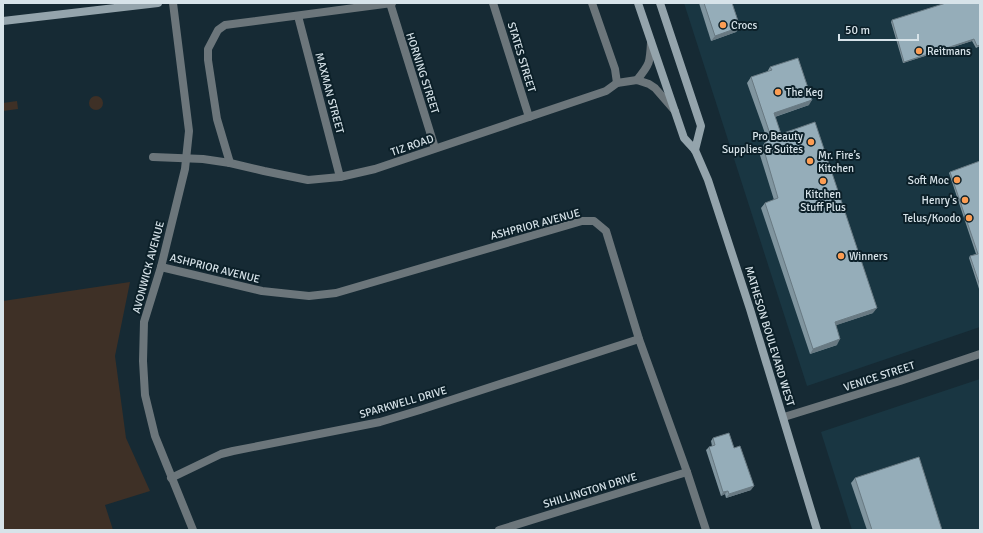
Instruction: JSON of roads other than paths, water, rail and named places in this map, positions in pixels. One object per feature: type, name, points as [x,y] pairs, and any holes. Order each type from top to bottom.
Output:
[{"type":"street","points":[[3,21],[158,3]]},
{"type":"street","name":"AVONWICK AVENUE","points":[[173,3],[189,132],[185,169],[161,267],[144,322],[143,361],[145,395],[155,436],[194,530]]},
{"type":"street","points":[[230,163],[217,119],[208,60],[208,49],[218,30],[225,25],[391,3]]},
{"type":"street","name":"HORNING STREET","points":[[391,3],[435,148]]},
{"type":"street","name":"STATES STREET","points":[[494,3],[528,118]]},
{"type":"street","points":[[592,3],[615,69],[617,83]]},
{"type":"street","name":"MATHESON BOULEVARD WEST","points":[[638,3],[684,138],[695,150],[708,180],[721,218],[784,417],[817,530]]},
{"type":"street","points":[[660,3],[700,126],[695,150]]},
{"type":"street","name":"MAXMAN STREET","points":[[298,16],[340,177]]},
{"type":"street","points":[[651,42],[648,67],[637,80],[649,84],[655,88],[676,114]]},
{"type":"street","name":"TIZ ROAD","points":[[153,157],[203,159],[230,163],[308,180],[340,177],[375,169],[528,118],[606,91],[617,83],[637,80]]},
{"type":"street","name":"ASHPRIOR AVENUE","points":[[161,267],[262,291],[309,296],[336,293],[582,220],[594,221],[606,231],[639,339],[687,472],[706,530]]},
{"type":"street","name":"SPARKWELL DRIVE","points":[[172,478],[221,454],[233,450],[380,422],[639,339]]},
{"type":"street","name":"VENICE STREET","points":[[784,417],[900,382],[980,354]]},
{"type":"street","name":"SHILLINGTON DRIVE","points":[[499,530],[687,472]]},
{"type":"place","name":"Crocs","points":[[723,25]]},
{"type":"place","name":"Reitmans","points":[[919,51]]},
{"type":"place","name":"The Keg","points":[[778,92]]},
{"type":"place","name":"Pro Beauty Supplies & Suites","points":[[811,142]]},
{"type":"place","name":"Mr. Fire’s Kitchen","points":[[810,161]]},
{"type":"place","name":"Soft Moc","points":[[957,180]]},
{"type":"place","name":"Kitchen Stuff Plus","points":[[823,181]]},
{"type":"place","name":"Henry's","points":[[965,200]]},
{"type":"place","name":"Telus/Koodo","points":[[969,218]]},
{"type":"place","name":"Winners","points":[[841,256]]}]
